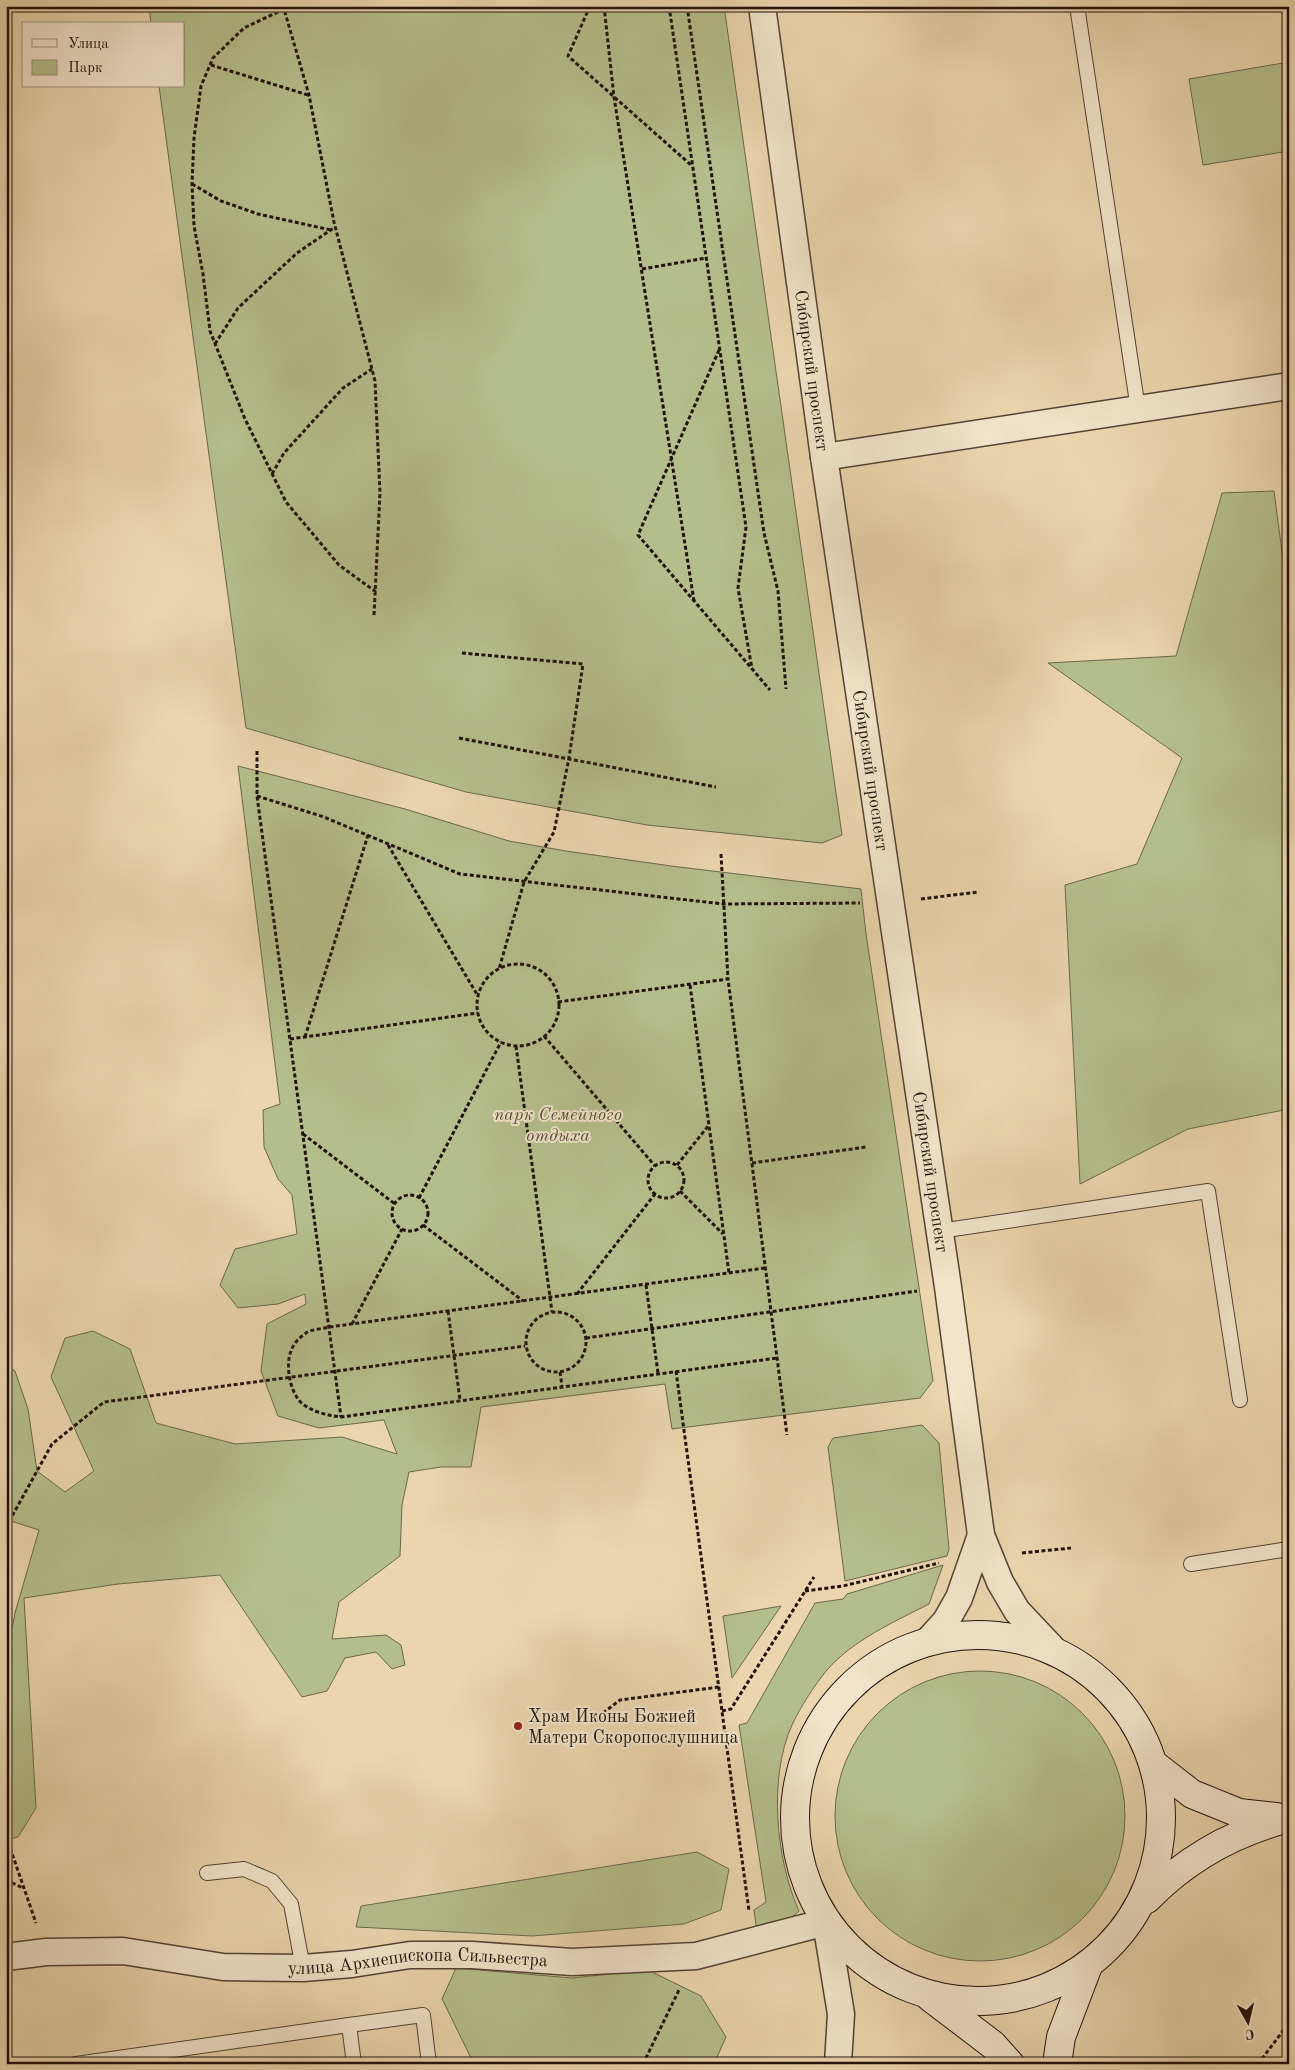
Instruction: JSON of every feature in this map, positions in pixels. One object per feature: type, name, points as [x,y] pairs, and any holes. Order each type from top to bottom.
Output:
[{"type":"main road","name":"Сибирский проспект","points":[[995,1636],[1022,1636],[1052,1647],[1087,1670],[1127,1709],[1156,1766],[1160,1829],[1157,1865],[1141,1906],[1105,1952],[1088,1966],[1057,1982],[1020,1994],[968,2000],[930,1997],[908,1988],[862,1962],[826,1922],[802,1872],[796,1835],[794,1817],[803,1763],[827,1713],[869,1670],[892,1655],[926,1643],[995,1636]]},
{"type":"main road","points":[[1156,1766],[1192,1794],[1239,1813],[1288,1818]]},
{"type":"main road","points":[[1141,1906],[1165,1881],[1214,1846],[1246,1831],[1288,1818]]},
{"type":"main road","points":[[1057,2064],[1061,2037],[1088,1966]]},
{"type":"main road","points":[[930,1997],[993,2045],[1010,2064]]},
{"type":"street","name":"Сибирский проспект","points":[[762,6],[824,457],[948,1287],[981,1551],[1017,1611],[1052,1647]]},
{"type":"street","points":[[824,457],[1289,386]]},
{"type":"street","name":"Сибирский проспект","points":[[926,1643],[946,1621],[981,1551]]},
{"type":"street","points":[[826,1922],[841,2014],[838,2064]]},
{"type":"street","name":"улица Архиепископа Сильвестра","points":[[6,1957],[46,1952],[123,1951],[222,1967],[303,1968],[352,1964],[410,1954],[572,1962],[696,1956],[826,1922]]},
{"type":"lane","points":[[1077,6],[1138,409]]},
{"type":"lane","points":[[940,1231],[1208,1191],[1240,1400]]},
{"type":"lane","points":[[1191,1564],[1289,1549]]},
{"type":"lane","points":[[207,1873],[244,1869],[272,1881],[291,1904],[303,1968]]},
{"type":"lane","points":[[76,2064],[423,2016],[429,2064]]},
{"type":"lane","points":[[349,2025],[354,2064]]},
{"type":"path","points":[[590,6],[568,56],[692,165]]},
{"type":"path","points":[[604,6],[614,97],[694,601]]},
{"type":"path","points":[[669,6],[746,527],[738,588],[752,669]]},
{"type":"path","points":[[687,6],[764,533],[778,592],[786,689]]},
{"type":"path","points":[[374,616],[376,592],[380,492],[375,381],[335,228],[309,95],[284,9],[244,28],[214,58],[201,86],[194,138],[192,184],[194,226],[203,274],[210,331],[227,377],[271,474],[286,502],[338,565],[376,592]]},
{"type":"path","points":[[211,65],[309,95]]},
{"type":"path","points":[[192,184],[221,201],[258,214],[331,230]]},
{"type":"path","points":[[215,344],[238,308],[297,253],[335,228]]},
{"type":"path","points":[[642,269],[706,258]]},
{"type":"path","points":[[719,350],[638,535],[770,690]]},
{"type":"path","points":[[271,474],[284,453],[343,388],[372,369]]},
{"type":"path","points":[[462,653],[583,664],[569,758],[554,832],[524,882],[499,969]]},
{"type":"path","points":[[459,738],[716,787]]},
{"type":"path","points":[[257,751],[257,796],[341,1416]]},
{"type":"path","points":[[257,796],[324,817],[460,874],[723,904],[890,902],[978,892]]},
{"type":"path","points":[[304,1037],[368,835]]},
{"type":"path","points":[[387,843],[478,996]]},
{"type":"path","points":[[721,854],[728,979],[786,1435]]},
{"type":"path","points":[[519,964],[532,967],[544,974],[553,984],[559,1009],[555,1022],[544,1036],[536,1042],[523,1046],[509,1046],[486,1032],[478,1014],[478,996],[485,981],[499,969],[519,964]]},
{"type":"path","points":[[558,1002],[728,979]]},
{"type":"path","points":[[690,985],[729,1273]]},
{"type":"path","points":[[290,1039],[478,1014]]},
{"type":"path","points":[[544,1036],[655,1166]]},
{"type":"path","points":[[419,1198],[501,1042]]},
{"type":"path","points":[[516,1046],[552,1312]]},
{"type":"path","points":[[677,1165],[709,1125]]},
{"type":"path","points":[[303,1134],[395,1204]]},
{"type":"path","points":[[752,1163],[866,1147]]},
{"type":"path","points":[[668,1161],[677,1165],[683,1172],[684,1182],[680,1191],[673,1196],[663,1198],[655,1194],[649,1187],[648,1177],[651,1168],[659,1163],[668,1161]]},
{"type":"path","points":[[680,1191],[724,1234]]},
{"type":"path","points":[[577,1294],[655,1194]]},
{"type":"path","points":[[410,1196],[419,1198],[425,1204],[428,1213],[423,1225],[411,1232],[402,1229],[395,1223],[392,1214],[395,1204],[401,1198],[410,1196]]},
{"type":"path","points":[[423,1225],[524,1301]]},
{"type":"path","points":[[352,1325],[402,1229]]},
{"type":"path","points":[[765,1268],[329,1327],[307,1332],[296,1342],[290,1351],[290,1378],[294,1393],[302,1404],[320,1414],[341,1416],[777,1358]]},
{"type":"path","points":[[646,1284],[658,1373]]},
{"type":"path","points":[[586,1338],[948,1287]]},
{"type":"path","points":[[448,1311],[460,1400]]},
{"type":"path","points":[[552,1312],[563,1312],[574,1318],[582,1327],[586,1338],[585,1350],[580,1360],[571,1368],[560,1372],[548,1372],[537,1366],[529,1357],[525,1346],[526,1334],[531,1323],[540,1316],[552,1312]]},
{"type":"path","points":[[6,1527],[52,1444],[104,1402],[525,1346]]},
{"type":"path","points":[[676,1371],[753,1941]]},
{"type":"path","points":[[560,1372],[562,1387]]},
{"type":"path","points":[[806,1591],[843,1586],[981,1551],[1071,1548]]},
{"type":"path","points":[[722,1711],[731,1709],[814,1577]]},
{"type":"path","points":[[603,1713],[620,1700],[719,1687]]},
{"type":"path","points":[[6,1836],[46,1952]]},
{"type":"path","points":[[6,1880],[24,1888]]},
{"type":"path","points":[[643,2064],[696,1956]]},
{"type":"path","points":[[1258,2064],[1289,2023]]},
{"type":"green space","points":[[149,6],[724,6],[842,835],[822,843],[647,825],[466,792],[246,728],[159,88],[185,88],[185,22],[151,22]]},
{"type":"green space","points":[[1289,62],[1289,151],[1203,165],[1189,79]]},
{"type":"green space","points":[[1274,491],[1289,605],[1289,1109],[1188,1129],[1080,1184],[1065,885],[1137,864],[1182,758],[1048,663],[1176,656],[1222,493]]},
{"type":"green space","name":"парк Семейного отдыха","points":[[238,766],[405,809],[509,841],[671,866],[861,889],[866,934],[933,1381],[920,1398],[672,1429],[665,1384],[481,1407],[471,1467],[441,1467],[409,1472],[402,1505],[400,1556],[339,1602],[332,1639],[386,1635],[401,1645],[405,1665],[392,1669],[376,1652],[345,1658],[327,1691],[302,1697],[220,1575],[118,1584],[24,1598],[36,1808],[18,1837],[6,1840],[6,1661],[15,1613],[39,1530],[6,1521],[6,1366],[15,1371],[28,1409],[37,1471],[65,1492],[94,1471],[51,1377],[65,1338],[93,1331],[130,1349],[156,1423],[235,1444],[342,1437],[397,1454],[384,1420],[319,1428],[278,1416],[261,1371],[267,1324],[306,1304],[305,1294],[278,1304],[238,1308],[220,1285],[235,1249],[297,1234],[292,1195],[278,1179],[264,1147],[263,1110],[280,1104]]},
{"type":"green space","points":[[922,1425],[939,1443],[949,1549],[947,1556],[845,1581],[828,1447],[833,1438]]},
{"type":"green space","points":[[943,1565],[929,1604],[875,1632],[837,1659],[817,1683],[792,1725],[784,1746],[780,1769],[778,1819],[780,1844],[785,1868],[799,1911],[783,1925],[757,1932],[754,1910],[766,1902],[739,1725],[747,1723],[815,1603],[843,1599],[847,1594]]},
{"type":"green space","points":[[781,1606],[732,1678],[723,1616]]},
{"type":"green space","points":[[994,1671],[1022,1677],[1049,1688],[1083,1713],[1101,1735],[1114,1760],[1123,1788],[1125,1816],[1123,1844],[1114,1872],[1101,1897],[1083,1919],[1061,1937],[1036,1950],[1008,1959],[966,1961],[938,1955],[911,1944],[877,1919],[859,1897],[846,1872],[837,1844],[835,1802],[841,1774],[852,1747],[877,1713],[899,1695],[924,1682],[952,1673]]},
{"type":"green space","points":[[697,1852],[729,1869],[721,1910],[684,1924],[532,1936],[356,1927],[361,1906]]},
{"type":"green space","points":[[456,1968],[572,1978],[648,1970],[701,1996],[726,2037],[714,2064],[474,2064],[442,1999]]},
{"type":"place","name":"Храм Иконы Божией Матери Скоропослушница","points":[[518,1726]]}]
